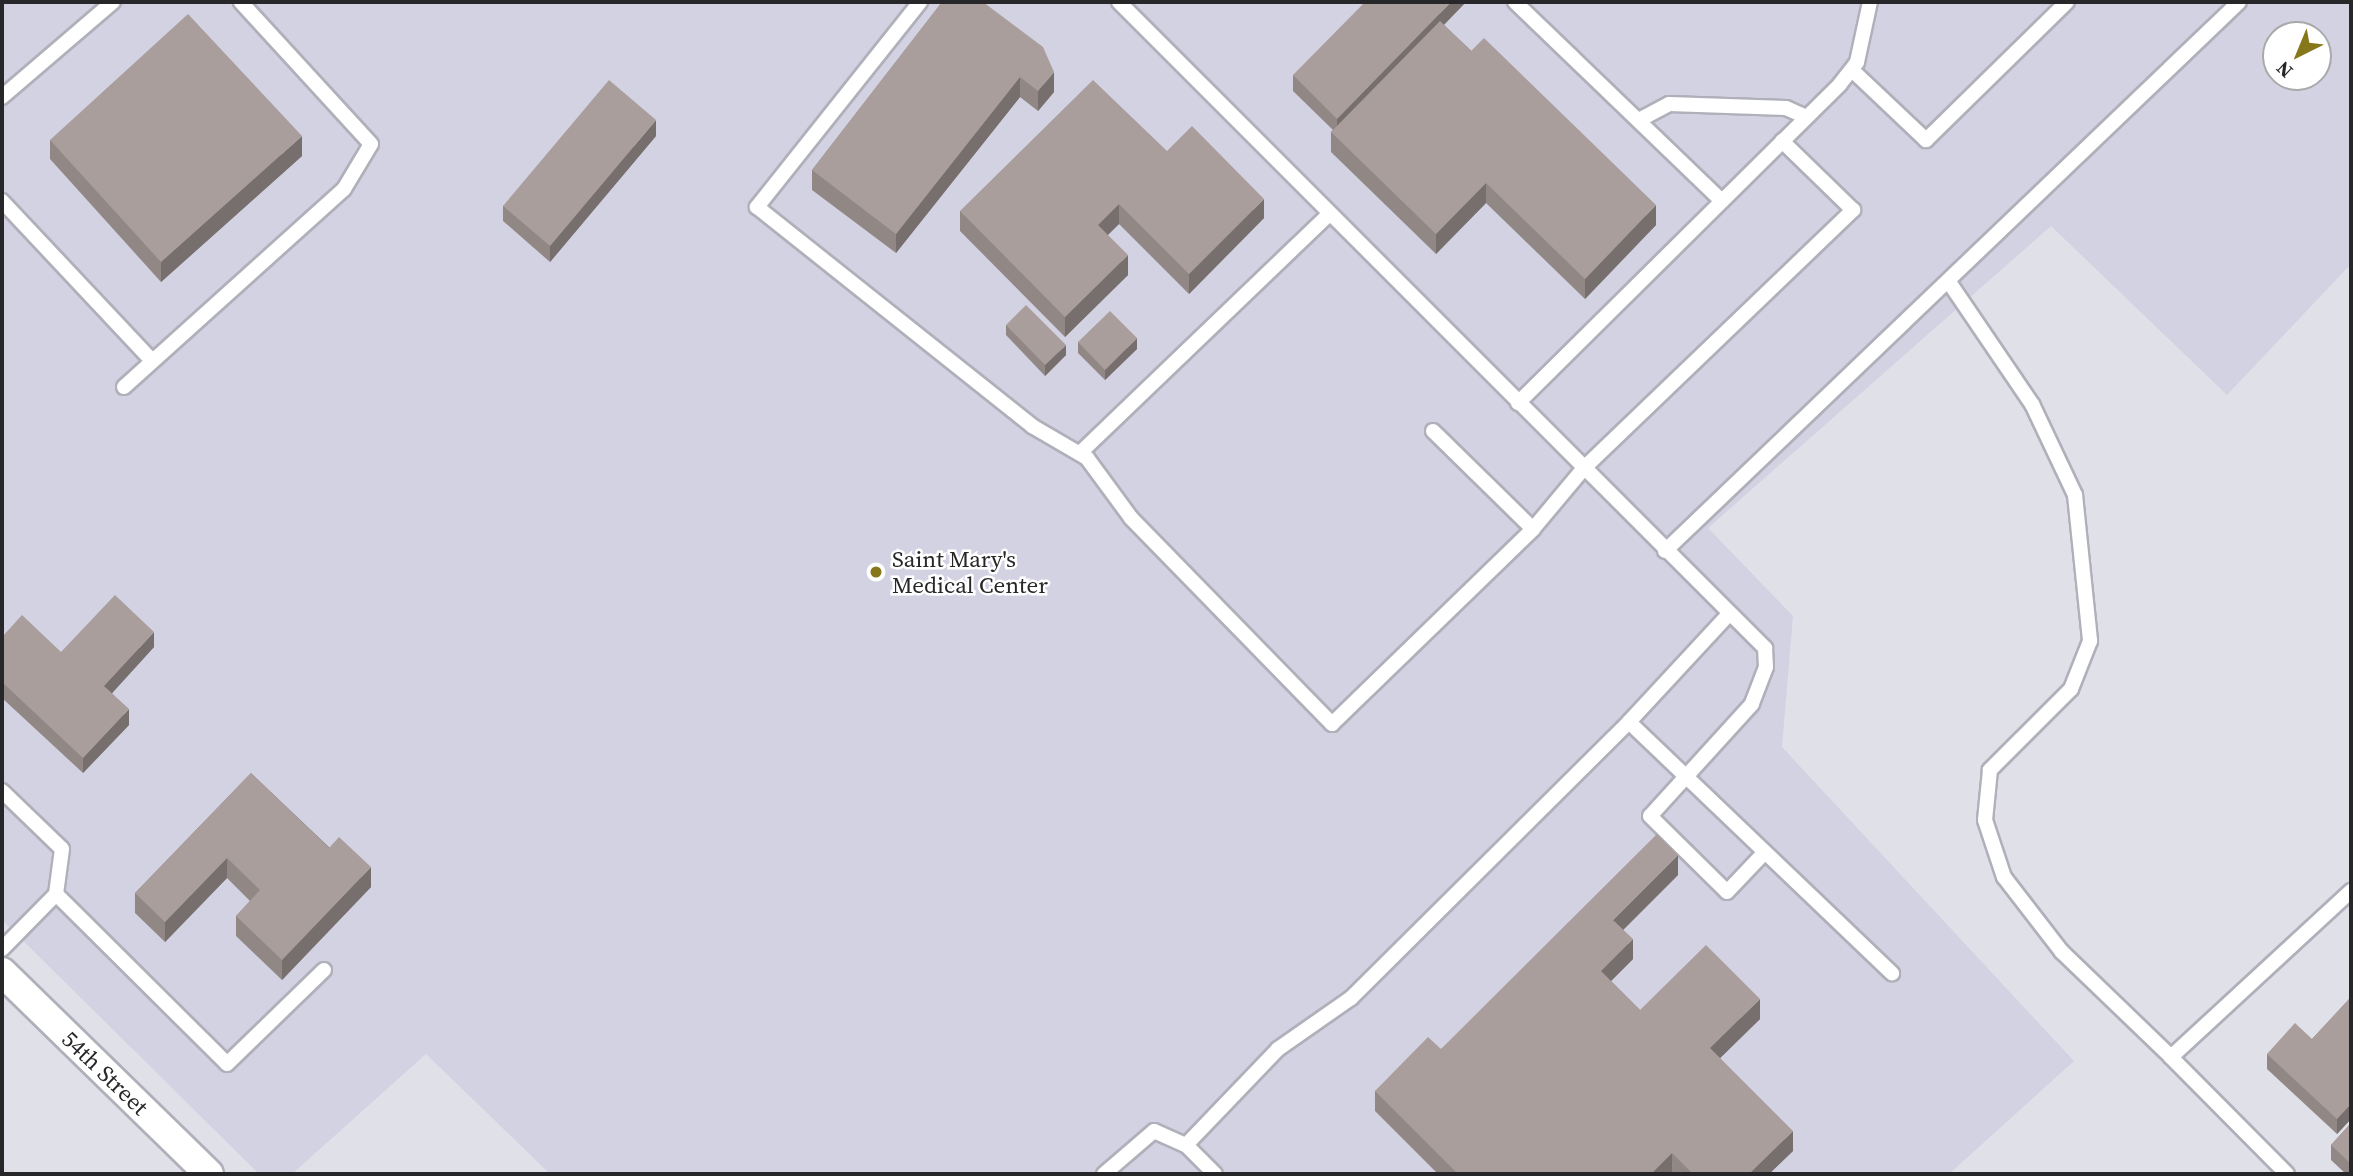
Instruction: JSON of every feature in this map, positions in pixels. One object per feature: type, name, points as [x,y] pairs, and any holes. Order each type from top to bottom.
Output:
[{"type":"street","name":"54th Street","points":[[2,972],[209,1174]]},
{"type":"lane","points":[[2,97],[113,2]]},
{"type":"lane","points":[[124,387],[344,189],[372,144],[241,2]]},
{"type":"lane","points":[[920,2],[757,207],[1032,426],[1080,453],[1132,518],[1332,724],[1533,529],[1584,468],[1853,210],[1782,141]]},
{"type":"lane","points":[[1119,2],[1665,551],[1765,648],[1766,667],[1752,704],[1684,775],[1650,816],[1727,892],[1765,852]]},
{"type":"lane","points":[[1518,403],[1852,70],[1870,2]]},
{"type":"lane","points":[[1852,70],[1926,140],[2067,2]]},
{"type":"lane","points":[[1665,551],[2239,2]]},
{"type":"lane","points":[[1519,3],[1722,201]]},
{"type":"lane","points":[[1639,120],[1669,104],[1786,108],[1807,117]]},
{"type":"lane","points":[[2,201],[152,361]]},
{"type":"lane","points":[[1080,453],[1329,214]]},
{"type":"lane","points":[[1949,282],[2032,404],[2075,495],[2090,641],[2071,689],[1990,770],[1985,820],[2004,877],[2062,952],[2287,1174]]},
{"type":"lane","points":[[1433,431],[1533,529]]},
{"type":"lane","points":[[1186,1145],[1278,1049],[1351,998],[1629,722],[1729,614]]},
{"type":"lane","points":[[1629,722],[1892,973]]},
{"type":"lane","points":[[2,792],[62,849],[56,894],[2,949]]},
{"type":"lane","points":[[2171,1057],[2351,891]]},
{"type":"lane","points":[[56,894],[227,1064],[324,970]]},
{"type":"lane","points":[[1104,1174],[1154,1131],[1186,1145],[1208,1172]]},
{"type":"shaded area","name":"Saint Mary's Medical Center","points":[[2,2],[2351,2],[2351,264],[2227,395],[2051,226],[1708,528],[1793,616],[1782,747],[2074,1061],[1949,1174],[550,1174],[426,1054],[292,1174],[259,1174],[2,920]]},
{"type":"building","points":[[942,2],[983,2],[1043,47],[1054,72],[1038,91],[1020,77],[896,234],[812,170]]},
{"type":"building","points":[[1365,2],[1451,2],[1337,119],[1293,75]]},
{"type":"building","points":[[188,14],[302,136],[161,262],[50,140]]},
{"type":"building","points":[[1440,21],[1471,51],[1484,38],[1656,205],[1585,279],[1486,183],[1436,234],[1331,132]]},
{"type":"building","points":[[609,80],[656,120],[550,246],[503,206]]},
{"type":"building","points":[[1093,80],[1167,151],[1192,126],[1264,199],[1189,274],[1119,204],[1098,225],[1128,255],[1065,317],[960,211]]},
{"type":"building","points":[[1026,305],[1066,345],[1045,365],[1006,325]]},
{"type":"building","points":[[1110,311],[1137,338],[1105,370],[1078,342]]},
{"type":"building","points":[[115,595],[154,632],[104,686],[129,709],[83,758],[2,682],[2,637],[22,615],[61,652]]},
{"type":"building","points":[[251,773],[329,848],[339,837],[371,867],[282,960],[236,916],[260,890],[227,858],[165,922],[135,893]]},
{"type":"building","points":[[1657,834],[1678,855],[1613,920],[1633,939],[1601,971],[1640,1010],[1706,945],[1760,999],[1710,1048],[1793,1131],[1749,1174],[1693,1174],[1672,1153],[1651,1174],[1458,1174],[1375,1091],[1428,1037],[1441,1049]]},
{"type":"building","points":[[2351,997],[2351,1104],[2337,1119],[2267,1054],[2295,1023],[2312,1039]]},
{"type":"building","points":[[2351,1123],[2351,1164],[2331,1145]]},
{"type":"place","name":"Saint Mary's Medical Center","points":[[876,572]]}]
